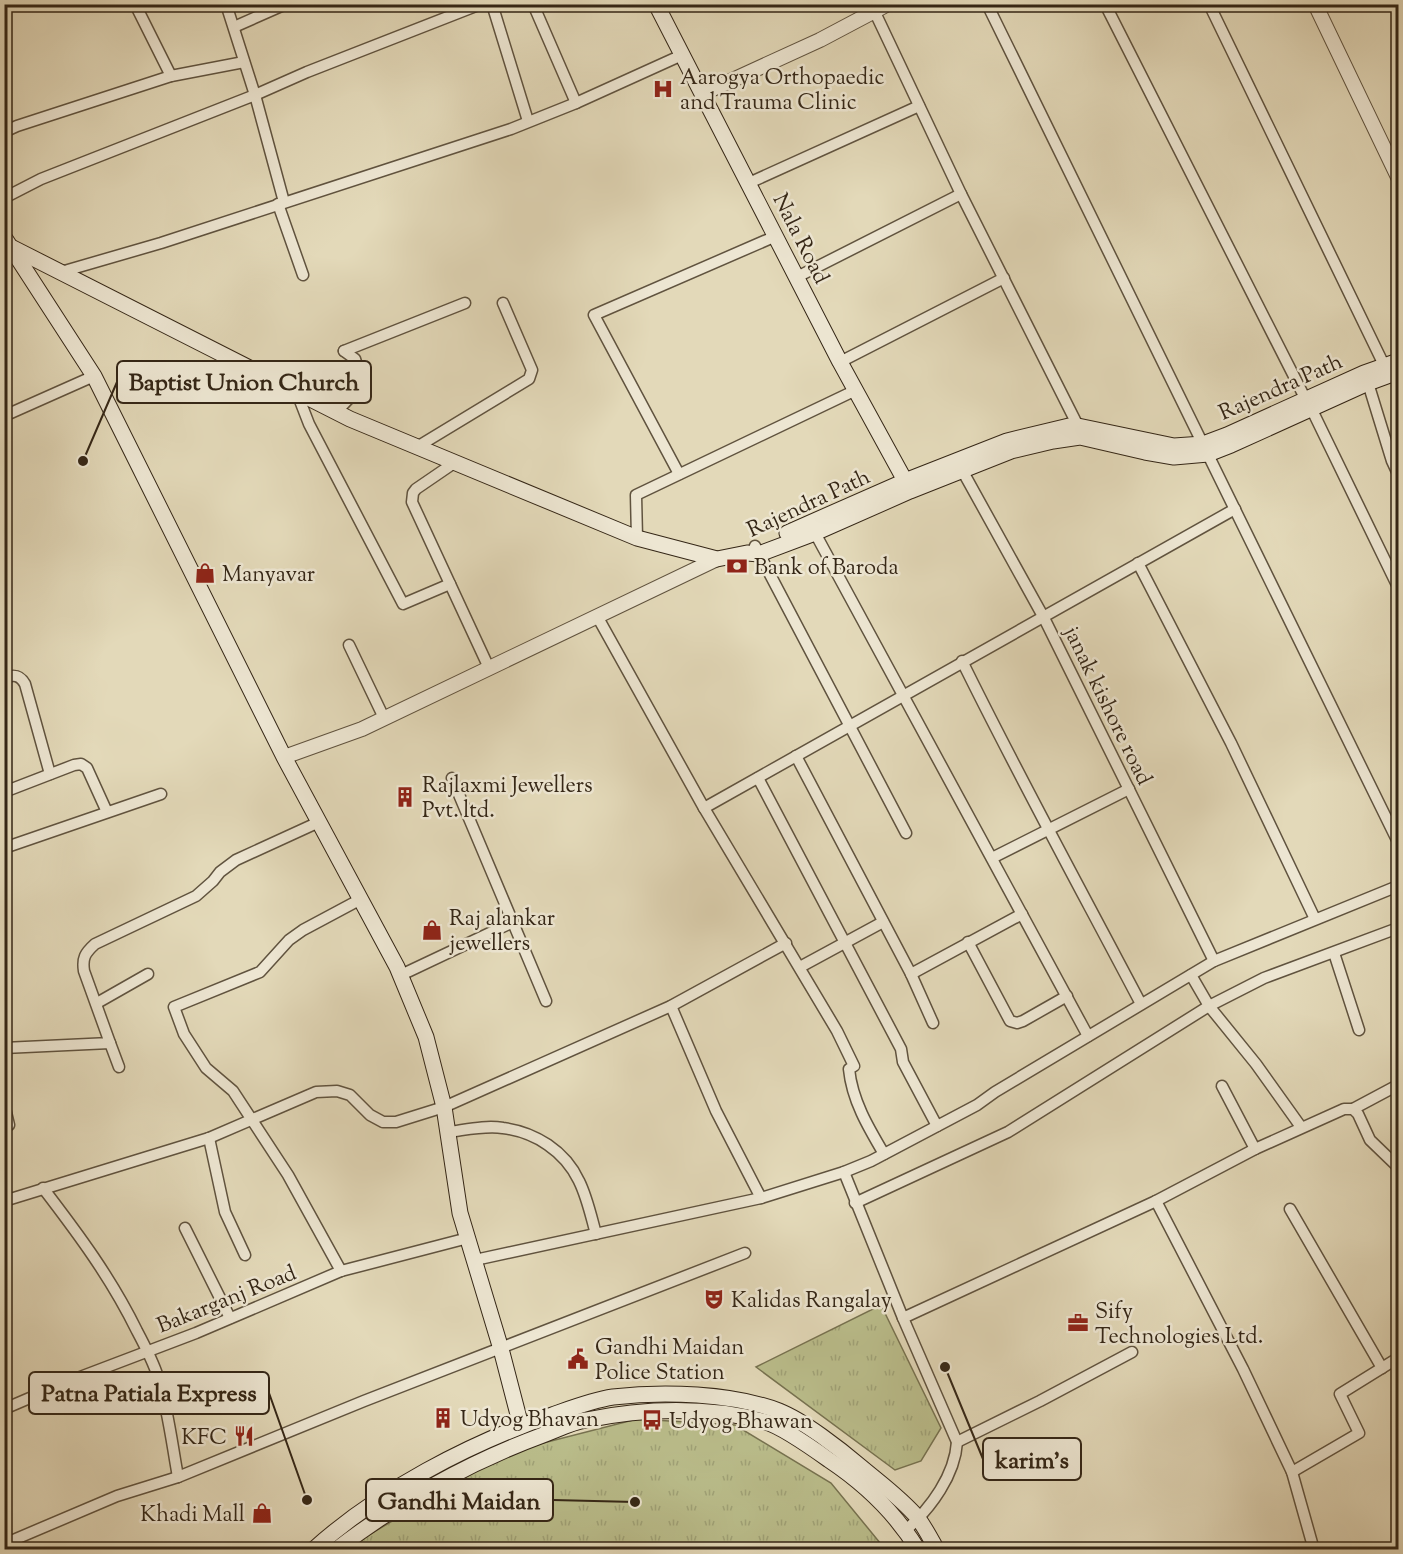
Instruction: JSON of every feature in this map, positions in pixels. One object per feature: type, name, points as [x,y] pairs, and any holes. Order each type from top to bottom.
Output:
[{"type":"main road","name":"Nala Road","points":[[656,4],[840,362],[907,486]]},
{"type":"main road","points":[[9,242],[61,272],[335,413],[454,463],[637,538],[717,559],[754,551]]},
{"type":"main road","points":[[9,242],[94,376],[284,758],[400,975],[426,1037],[444,1107],[460,1213],[501,1349],[520,1426]]},
{"type":"main road","name":"Rajendra Path","points":[[754,551],[815,533],[907,486],[962,470],[1009,446],[1080,437],[1174,457],[1231,445],[1391,363]]},
{"type":"main road","name":"Rajendra Path","points":[[1309,405],[1398,372]]},
{"type":"main road","name":"Rajendra Path","points":[[754,551],[907,486],[1050,430],[1078,426],[1174,446],[1205,449]]},
{"type":"main road","points":[[313,1550],[335,1530],[419,1475],[520,1426],[612,1397],[664,1394],[734,1398],[780,1411],[852,1458],[895,1495],[918,1519],[937,1550]]},
{"type":"main road","points":[[336,1550],[385,1516],[444,1482],[524,1442],[584,1420],[650,1410],[716,1413],[768,1423],[818,1452],[876,1496],[906,1530],[918,1550]]},
{"type":"street","points":[[135,4],[171,76]]},
{"type":"street","points":[[226,4],[255,95],[281,203],[303,275]]},
{"type":"street","points":[[234,27],[286,4]]},
{"type":"street","points":[[4,198],[41,179],[481,4]]},
{"type":"street","points":[[492,4],[528,121]]},
{"type":"street","points":[[532,4],[576,103]]},
{"type":"street","points":[[702,94],[820,40],[873,8],[888,4]]},
{"type":"street","points":[[987,4],[1398,842]]},
{"type":"street","points":[[1105,4],[1309,405],[1398,587]]},
{"type":"street","points":[[1209,4],[1391,363]]},
{"type":"street","points":[[1315,4],[1398,177]]},
{"type":"street","points":[[873,8],[961,194],[1078,426]]},
{"type":"street","points":[[61,272],[161,243],[511,129],[576,103],[682,55]]},
{"type":"street","points":[[4,132],[171,76],[244,62]]},
{"type":"street","points":[[749,183],[919,106]]},
{"type":"street","points":[[797,277],[961,194]]},
{"type":"street","points":[[679,474],[594,315],[776,236]]},
{"type":"street","points":[[840,362],[1005,278]]},
{"type":"street","points":[[335,413],[360,385],[355,359],[344,351],[465,303]]},
{"type":"street","points":[[417,447],[529,379],[531,370],[503,303]]},
{"type":"street","points":[[4,416],[94,376]]},
{"type":"street","points":[[1368,383],[1398,474]]},
{"type":"street","points":[[637,538],[636,495],[856,390]]},
{"type":"street","points":[[297,393],[309,424],[404,604],[450,584]]},
{"type":"street","points":[[454,463],[416,489],[412,497],[489,668]]},
{"type":"street","name":"janak kishore road","points":[[962,470],[1044,618],[1214,961]]},
{"type":"street","points":[[704,808],[1235,509]]},
{"type":"street","points":[[815,533],[1088,1036]]},
{"type":"street","points":[[754,551],[906,833]]},
{"type":"street","points":[[284,758],[362,729],[717,559]]},
{"type":"street","points":[[1138,563],[1231,743],[1315,920]]},
{"type":"street","points":[[597,616],[704,808],[837,1031],[854,1066],[849,1069],[854,1093],[867,1125],[884,1154]]},
{"type":"street","points":[[350,645],[384,718]]},
{"type":"street","points":[[962,661],[1013,764],[1141,1004]]},
{"type":"street","points":[[4,678],[16,675],[25,684],[50,774]]},
{"type":"street","points":[[796,756],[910,974],[933,1023]]},
{"type":"street","points":[[4,792],[81,764],[87,768],[107,812]]},
{"type":"street","points":[[452,778],[546,1001]]},
{"type":"street","points":[[758,778],[900,1049],[903,1062],[937,1126]]},
{"type":"street","points":[[992,858],[1129,789]]},
{"type":"street","points":[[4,848],[160,794]]},
{"type":"street","points":[[119,1067],[84,971],[82,960],[86,951],[95,944],[196,896],[236,860],[319,822]]},
{"type":"street","points":[[475,1260],[761,1198],[844,1172],[884,1154],[977,1105],[1214,961],[1398,886]]},
{"type":"street","points":[[341,1271],[288,1175],[233,1091],[206,1068],[184,1034],[174,1007],[260,972],[289,940],[361,899]]},
{"type":"street","points":[[910,974],[1022,914]]},
{"type":"street","points":[[400,975],[513,922]]},
{"type":"street","points":[[800,967],[883,922]]},
{"type":"street","points":[[855,1203],[1008,1132],[1209,1006],[1264,978],[1398,928]]},
{"type":"street","points":[[968,942],[1010,1021],[1023,1021],[1067,996]]},
{"type":"street","points":[[4,1201],[209,1138],[316,1092],[337,1091],[350,1095],[370,1115],[383,1122],[396,1122],[444,1107],[671,1006],[786,943]]},
{"type":"street","points":[[1334,953],[1359,1030]]},
{"type":"street","points":[[97,1003],[148,974]]},
{"type":"street","points":[[1191,975],[1209,1006],[1256,1064],[1301,1127]]},
{"type":"street","points":[[671,1006],[716,1111],[761,1198]]},
{"type":"street","points":[[4,1048],[110,1042]]},
{"type":"street","points":[[903,1318],[1156,1201],[1301,1127],[1344,1109],[1353,1109],[1398,1085]]},
{"type":"street","points":[[1222,1086],[1255,1149]]},
{"type":"street","points":[[4,1104],[9,1125]]},
{"type":"street","points":[[1353,1109],[1358,1114],[1371,1140],[1398,1167]]},
{"type":"street","points":[[447,1132],[487,1127],[503,1128],[547,1143],[561,1154],[579,1180],[596,1234]]},
{"type":"street","points":[[209,1138],[225,1212],[245,1256]]},
{"type":"street","points":[[844,1172],[903,1318],[957,1442],[957,1455],[950,1472],[930,1506],[906,1530]]},
{"type":"street","points":[[43,1188],[103,1268],[119,1294],[147,1351],[163,1396],[178,1477]]},
{"type":"street","points":[[1156,1201],[1243,1369],[1292,1472],[1314,1550]]},
{"type":"street","points":[[1290,1209],[1382,1368]]},
{"type":"street","points":[[184,1228],[230,1318]]},
{"type":"street","name":"Bakarganj Road","points":[[4,1409],[341,1271],[468,1238]]},
{"type":"street","points":[[4,1544],[117,1496],[178,1477],[364,1401],[745,1253]]},
{"type":"street","points":[[957,1442],[1132,1352]]},
{"type":"street","points":[[1292,1472],[1359,1433],[1340,1394],[1398,1358]]},
{"type":"green space","points":[[881,1305],[941,1428],[921,1461],[895,1470],[756,1367]]},
{"type":"green space","points":[[637,1419],[735,1425],[831,1483],[885,1549],[348,1550],[352,1545],[508,1452]]},
{"type":"place","name":"Aarogya Orthopaedic and Trauma Clinic","points":[[663,89]]},
{"type":"place","name":"Baptist Union Church","points":[[83,461]]},
{"type":"place","name":"Bank of Baroda","points":[[737,566]]},
{"type":"place","name":"Manyavar","points":[[205,573]]},
{"type":"place","name":"Rajlaxmi Jewellers Pvt. ltd.","points":[[405,797]]},
{"type":"place","name":"Raj alankar jewellers","points":[[432,930]]},
{"type":"place","name":"Kalidas Rangalay","points":[[714,1299]]},
{"type":"place","name":"Sify Technologies Ltd.","points":[[1078,1323]]},
{"type":"place","name":"Gandhi Maidan Police Station","points":[[578,1359]]},
{"type":"place","name":"karim's","points":[[945,1367]]},
{"type":"place","name":"Udyog Bhavan","points":[[443,1418]]},
{"type":"place","name":"Udyog Bhawan","points":[[652,1420]]},
{"type":"place","name":"KFC","points":[[244,1436]]},
{"type":"place","name":"Patna Patiala Express","points":[[307,1500]]},
{"type":"place","name":"Gandhi Maidan","points":[[635,1502]]},
{"type":"place","name":"Khadi Mall","points":[[262,1513]]}]
